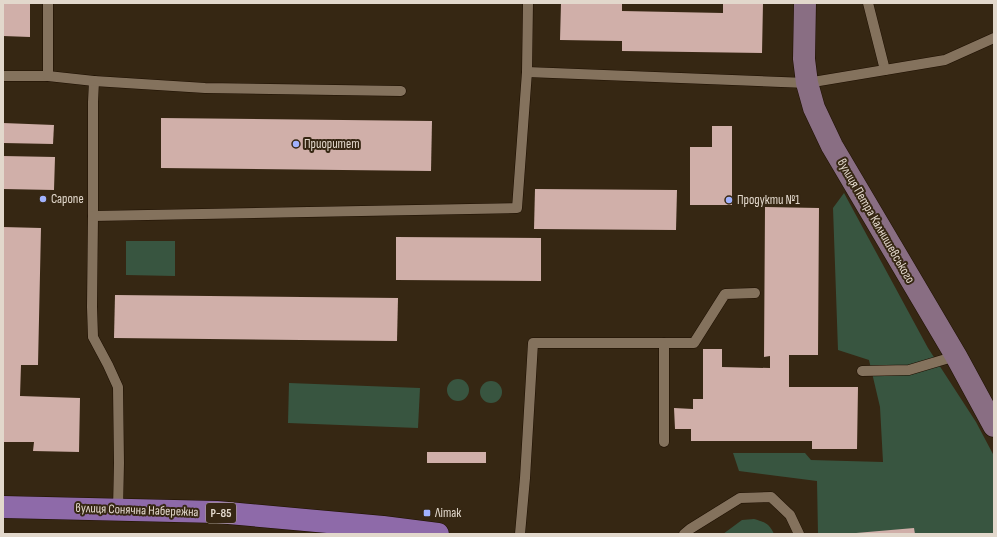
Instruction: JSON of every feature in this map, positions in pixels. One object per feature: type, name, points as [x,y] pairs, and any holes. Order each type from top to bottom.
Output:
[{"type":"main road","name":"вулиця Петра Калнишевського","points":[[805,3],[804,59],[807,82],[814,108],[832,146],[956,356],[994,426]]},
{"type":"main road","name":"вулиця Сонячна Набережна","points":[[3,507],[217,512],[438,534]]},
{"type":"lane","points":[[48,3],[48,76]]},
{"type":"lane","points":[[93,216],[517,208],[527,72],[528,3]]},
{"type":"lane","points":[[868,3],[885,70]]},
{"type":"lane","points":[[527,72],[807,82],[945,60],[994,38]]},
{"type":"lane","points":[[3,76],[48,76],[94,81],[205,88],[401,91]]},
{"type":"lane","points":[[94,81],[93,337],[118,387],[118,509]]},
{"type":"lane","points":[[520,534],[533,343],[694,343],[725,294],[755,293]]},
{"type":"lane","points":[[664,343],[664,442]]},
{"type":"lane","points":[[862,371],[910,370],[956,356]]},
{"type":"lane","points":[[684,534],[740,498],[771,498],[790,514],[799,534]]},
{"type":"green space","points":[[844,193],[928,348],[976,422],[994,456],[994,534],[818,534],[817,481],[739,471],[733,453],[805,453],[811,460],[883,462],[880,407],[869,360],[838,350],[833,208]]},
{"type":"green space","points":[[126,241],[175,241],[175,276],[126,275]]},
{"type":"green space","points":[[458,379],[466,382],[469,390],[466,398],[458,401],[450,398],[447,390],[450,382]]},
{"type":"green space","points":[[491,381],[499,384],[502,392],[499,400],[491,403],[483,400],[480,392],[483,384]]},
{"type":"green space","points":[[289,383],[420,388],[418,428],[288,423]]},
{"type":"green space","points":[[754,519],[761,521],[770,527],[774,534],[723,534],[742,520]]},
{"type":"building","points":[[3,3],[30,3],[30,37],[3,36]]},
{"type":"building","points":[[561,3],[622,3],[622,11],[723,13],[723,3],[763,3],[762,53],[622,51],[622,41],[560,40]]},
{"type":"building","name":"Приоритет","points":[[161,118],[432,121],[431,171],[161,168]]},
{"type":"building","points":[[3,123],[54,125],[53,144],[3,143]]},
{"type":"building","points":[[712,126],[732,126],[732,205],[690,205],[690,147],[712,147]]},
{"type":"building","points":[[3,156],[55,157],[54,190],[3,189]]},
{"type":"building","points":[[535,189],[677,190],[676,230],[534,229]]},
{"type":"building","points":[[765,207],[819,208],[818,355],[789,355],[789,387],[858,387],[857,449],[812,449],[812,441],[691,441],[691,429],[675,429],[674,408],[693,409],[693,399],[703,399],[703,349],[722,349],[722,367],[770,368],[770,356],[764,357]]},
{"type":"building","points":[[3,227],[41,228],[38,365],[21,365],[20,396],[80,398],[79,452],[33,451],[34,442],[3,442]]},
{"type":"building","points":[[396,237],[541,238],[541,281],[396,280]]},
{"type":"building","points":[[115,295],[398,298],[397,341],[114,338]]},
{"type":"building","points":[[427,452],[486,452],[486,463],[427,463]]},
{"type":"building","points":[[914,528],[915,534],[856,534],[856,533]]},
{"type":"place","name":"Приоритет","points":[[296,144]]},
{"type":"place","name":"Capone","points":[[43,199]]},
{"type":"place","name":"Продукти №1","points":[[729,200]]},
{"type":"place","name":"Літак","points":[[427,513]]}]
